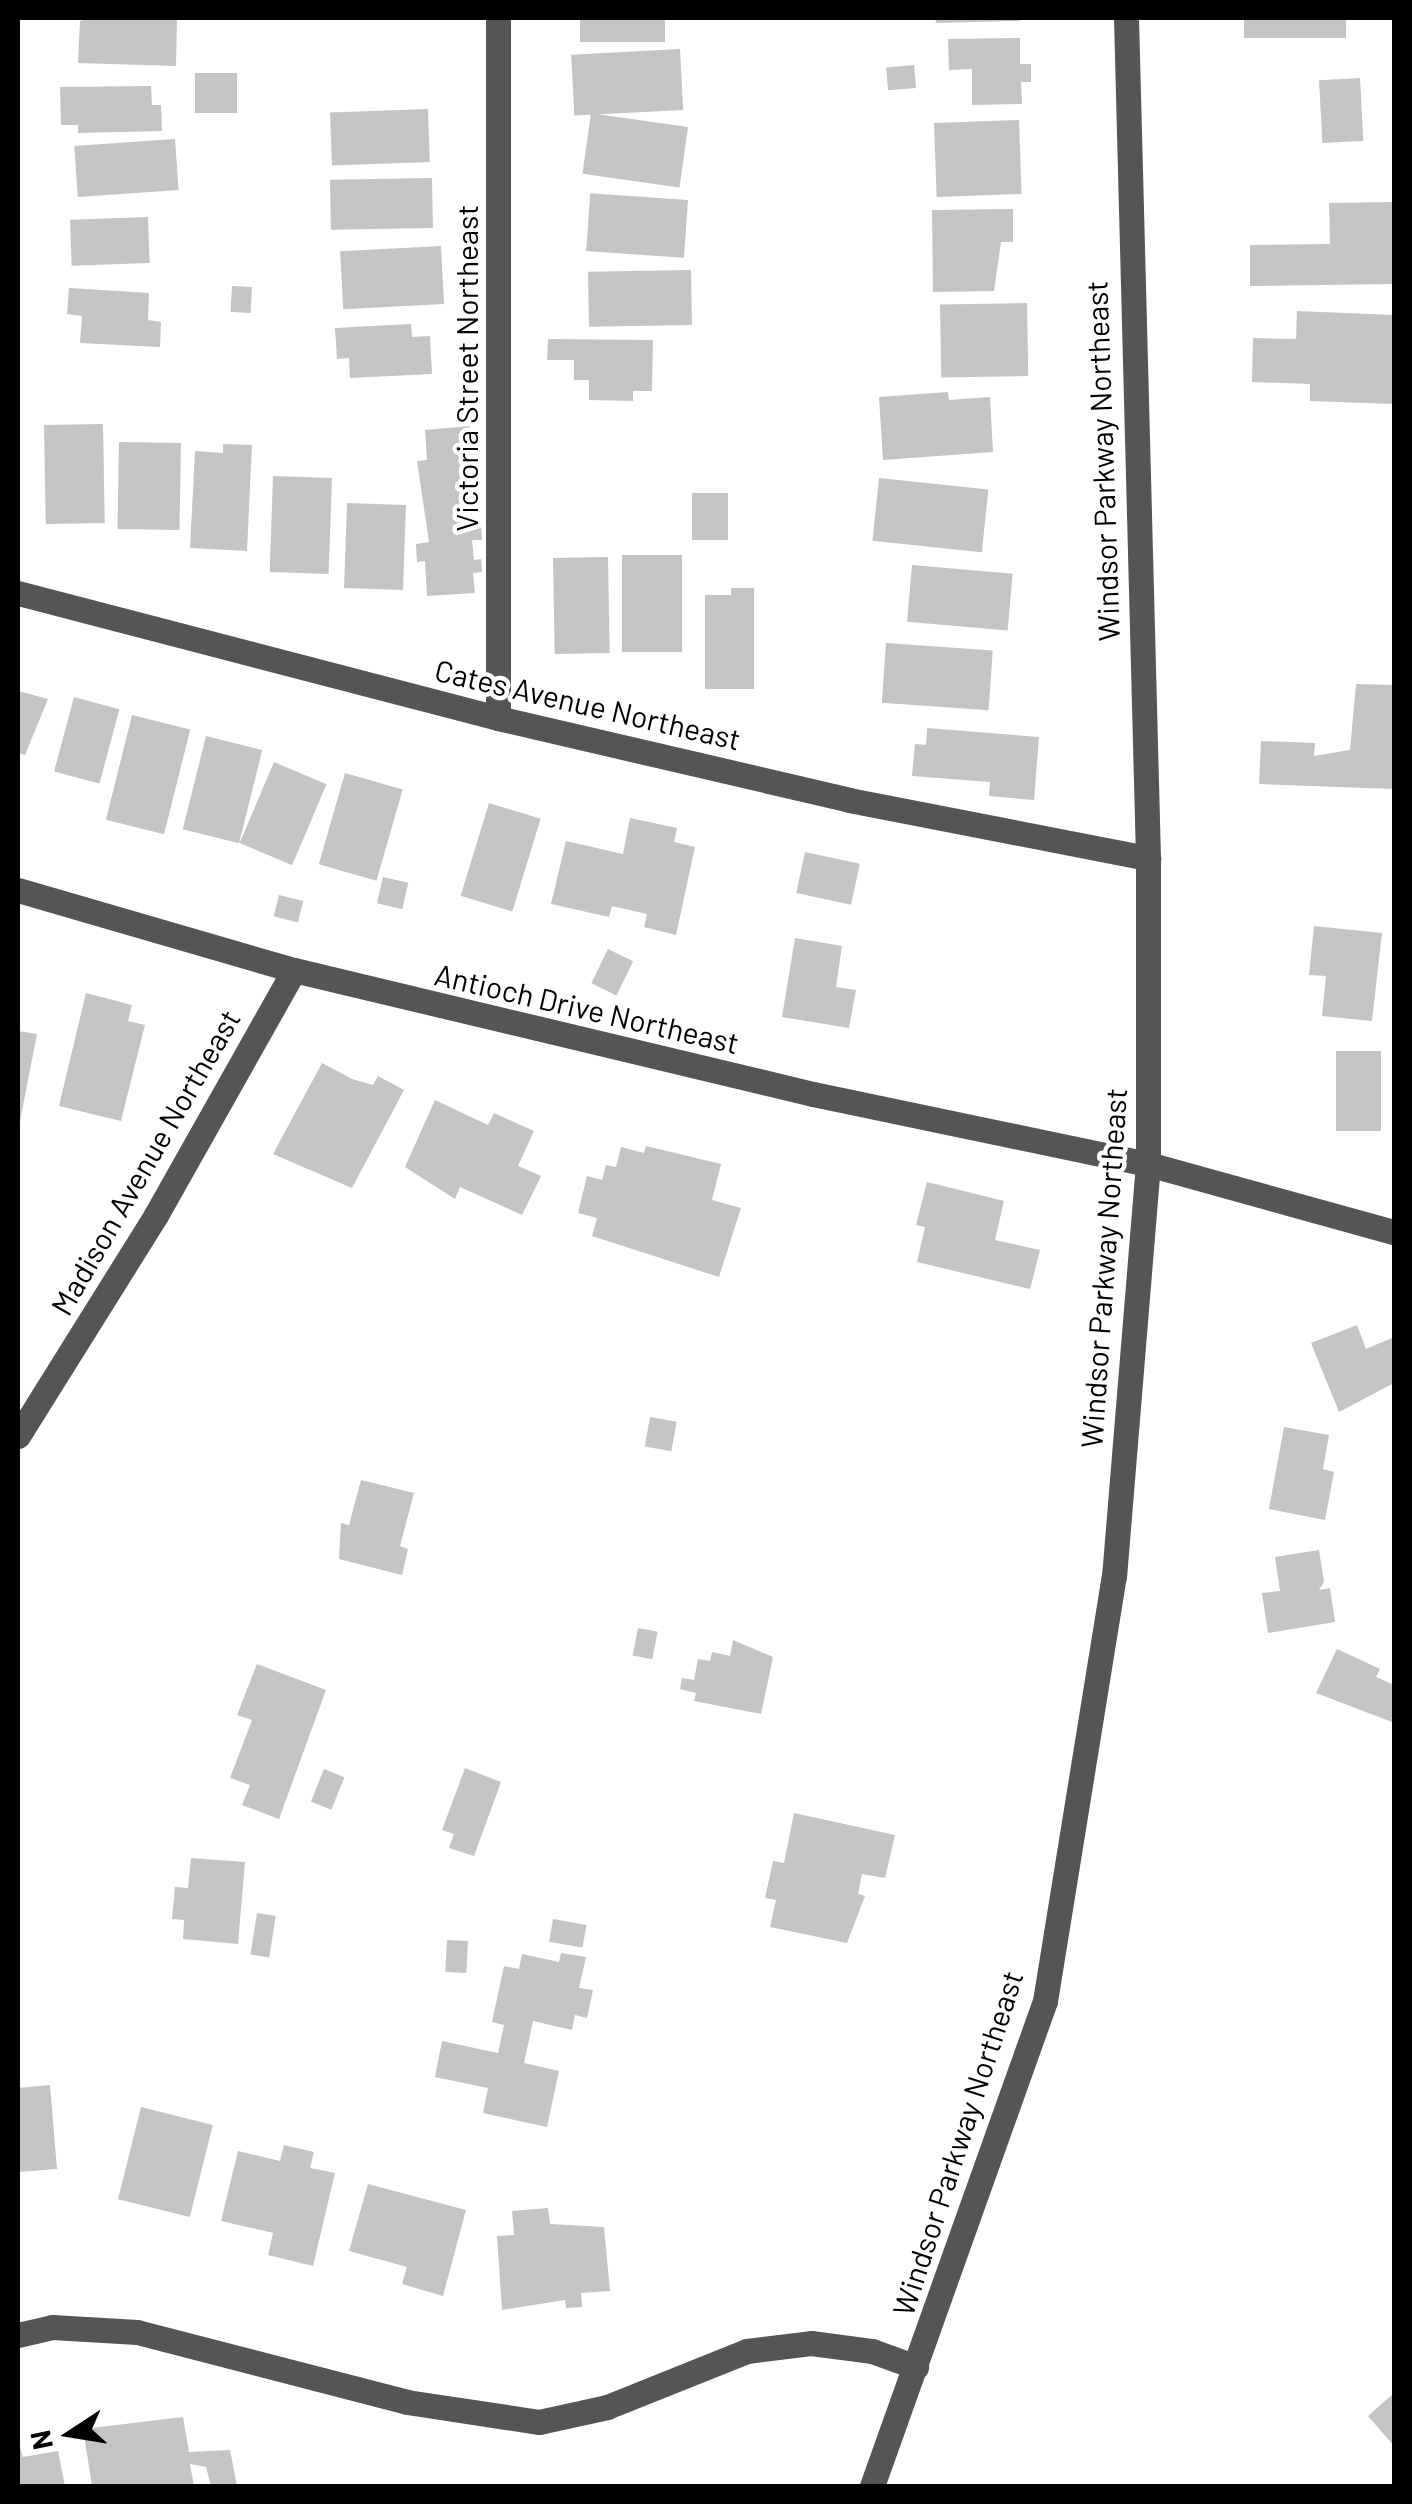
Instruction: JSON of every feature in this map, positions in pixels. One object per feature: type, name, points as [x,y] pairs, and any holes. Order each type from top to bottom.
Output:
[{"type":"street","name":"Victoria Street Northeast","points":[[498,18],[498,718]]},
{"type":"street","name":"Windsor Parkway Northeast","points":[[872,2486],[1045,2001],[1114,1576],[1148,1164],[1148,858],[1126,18]]},
{"type":"street","name":"Cates Avenue Northeast","points":[[18,593],[498,718],[849,800],[1148,858]]},
{"type":"street","name":"Antioch Drive Northeast","points":[[18,890],[294,970],[814,1094],[1148,1164],[1394,1232]]},
{"type":"street","name":"Madison Avenue Northeast","points":[[18,1436],[156,1215],[294,970]]},
{"type":"street","points":[[18,2335],[52,2326],[137,2332],[408,2402],[539,2422],[607,2407],[746,2351],[812,2343],[872,2351],[916,2367]]},
{"type":"building","points":[[177,18],[176,66],[78,63],[80,21]]},
{"type":"building","points":[[580,18],[665,18],[665,42],[580,42]]},
{"type":"building","points":[[935,18],[1020,18],[1020,21],[936,23]]},
{"type":"building","points":[[1244,18],[1346,18],[1346,38],[1244,38]]},
{"type":"building","points":[[1020,38],[1020,64],[1031,64],[1031,82],[1021,82],[1022,104],[972,105],[972,69],[949,70],[948,39]]},
{"type":"building","points":[[680,49],[683,110],[574,116],[571,55]]},
{"type":"building","points":[[914,65],[916,88],[888,90],[886,67]]},
{"type":"building","points":[[195,73],[237,73],[237,113],[195,113]]},
{"type":"building","points":[[1360,78],[1363,141],[1322,143],[1319,80]]},
{"type":"building","points":[[151,86],[152,105],[161,105],[162,131],[78,133],[78,125],[61,125],[60,87]]},
{"type":"building","points":[[428,109],[430,162],[332,165],[330,112]]},
{"type":"building","points":[[591,113],[688,127],[680,187],[582,174]]},
{"type":"building","points":[[1019,120],[1022,194],[937,197],[934,123]]},
{"type":"building","points":[[175,139],[179,190],[78,197],[74,146]]},
{"type":"building","points":[[432,178],[433,228],[331,230],[330,180]]},
{"type":"building","points":[[590,193],[688,200],[684,258],[586,251]]},
{"type":"building","points":[[1394,202],[1394,284],[1250,286],[1250,245],[1330,244],[1329,203]]},
{"type":"building","points":[[1013,209],[1013,242],[1001,242],[994,291],[933,292],[932,210]]},
{"type":"building","points":[[148,217],[150,263],[72,266],[70,220]]},
{"type":"building","points":[[441,246],[444,304],[343,309],[340,251]]},
{"type":"building","points":[[691,270],[692,325],[589,327],[588,272]]},
{"type":"building","points":[[232,286],[252,287],[251,313],[231,312]]},
{"type":"building","points":[[69,288],[149,293],[148,320],[161,322],[160,347],[80,343],[82,316],[67,314]]},
{"type":"building","points":[[1027,303],[1028,376],[941,378],[940,305]]},
{"type":"building","points":[[1297,311],[1394,315],[1394,404],[1310,401],[1310,384],[1252,382],[1253,338],[1296,339]]},
{"type":"building","points":[[411,324],[412,337],[430,336],[432,374],[350,378],[349,358],[337,359],[335,328]]},
{"type":"building","points":[[548,339],[653,340],[652,391],[633,391],[633,401],[589,400],[589,380],[574,380],[574,360],[547,360]]},
{"type":"building","points":[[948,392],[949,400],[990,397],[993,452],[883,460],[879,397]]},
{"type":"building","points":[[103,424],[105,523],[46,524],[44,425]]},
{"type":"building","points":[[470,426],[478,461],[471,461],[478,495],[471,496],[472,526],[481,525],[482,540],[472,540],[474,560],[481,559],[482,572],[473,573],[475,593],[427,596],[425,561],[417,562],[416,544],[429,542],[417,461],[427,460],[425,430]]},
{"type":"building","points":[[119,442],[181,443],[179,530],[117,529]]},
{"type":"building","points":[[223,444],[252,445],[247,551],[190,548],[195,451],[223,453]]},
{"type":"building","points":[[273,476],[332,478],[329,574],[270,572]]},
{"type":"building","points":[[879,478],[988,489],[982,552],[872,541]]},
{"type":"building","points":[[692,493],[728,493],[728,540],[692,540]]},
{"type":"building","points":[[347,503],[406,505],[403,590],[344,588]]},
{"type":"building","points":[[622,555],[682,555],[682,652],[622,652]]},
{"type":"building","points":[[608,557],[610,653],[555,654],[553,558]]},
{"type":"building","points":[[912,565],[1013,574],[1008,631],[907,622]]},
{"type":"building","points":[[731,588],[754,588],[754,689],[705,689],[705,595],[731,595]]},
{"type":"building","points":[[886,643],[993,650],[989,710],[882,703]]},
{"type":"building","points":[[1356,684],[1394,685],[1394,789],[1259,784],[1261,741],[1315,743],[1314,756],[1350,750]]},
{"type":"building","points":[[18,691],[48,699],[25,755],[18,753]]},
{"type":"building","points":[[74,697],[119,709],[99,784],[54,771]]},
{"type":"building","points":[[132,715],[190,730],[164,834],[106,820]]},
{"type":"building","points":[[927,728],[1039,737],[1034,800],[989,796],[990,782],[912,776],[915,744],[926,745]]},
{"type":"building","points":[[206,736],[262,750],[239,843],[183,829]]},
{"type":"building","points":[[274,762],[326,784],[292,865],[240,843]]},
{"type":"building","points":[[345,773],[403,790],[376,881],[319,864]]},
{"type":"building","points":[[489,803],[541,819],[512,912],[461,896]]},
{"type":"building","points":[[630,818],[677,828],[674,842],[695,847],[676,935],[644,927],[647,914],[612,906],[609,917],[551,904],[566,841],[623,854]]},
{"type":"building","points":[[805,852],[860,864],[851,905],[796,893]]},
{"type":"building","points":[[383,877],[408,883],[402,909],[377,903]]},
{"type":"building","points":[[279,895],[303,901],[298,922],[274,916]]},
{"type":"building","points":[[1314,926],[1382,933],[1372,1021],[1322,1016],[1326,976],[1309,975]]},
{"type":"building","points":[[795,938],[842,946],[836,987],[856,990],[849,1028],[782,1017]]},
{"type":"building","points":[[608,949],[633,961],[617,995],[591,983]]},
{"type":"building","points":[[86,993],[132,1005],[128,1021],[145,1025],[121,1121],[59,1106]]},
{"type":"building","points":[[18,1031],[37,1034],[19,1126],[18,1125]]},
{"type":"building","points":[[1336,1051],[1381,1051],[1381,1131],[1336,1131]]},
{"type":"building","points":[[322,1063],[352,1079],[373,1085],[378,1076],[404,1090],[352,1188],[273,1154]]},
{"type":"building","points":[[435,1100],[488,1125],[494,1113],[534,1131],[518,1166],[541,1176],[522,1215],[460,1187],[455,1199],[405,1167]]},
{"type":"building","points":[[646,1146],[721,1164],[712,1200],[741,1208],[719,1277],[592,1236],[597,1218],[578,1213],[587,1176],[602,1180],[606,1165],[616,1167],[621,1147],[644,1153]]},
{"type":"building","points":[[927,1182],[1004,1201],[995,1240],[1040,1250],[1030,1289],[917,1262],[925,1227],[916,1225]]},
{"type":"building","points":[[1357,1325],[1366,1349],[1394,1337],[1394,1383],[1339,1412],[1311,1343]]},
{"type":"building","points":[[650,1417],[677,1422],[671,1451],[645,1447]]},
{"type":"building","points":[[1284,1427],[1329,1435],[1323,1469],[1334,1472],[1325,1520],[1269,1509]]},
{"type":"building","points":[[361,1480],[414,1493],[400,1546],[408,1549],[402,1575],[339,1559],[341,1523],[349,1525]]},
{"type":"building","points":[[1319,1550],[1324,1582],[1319,1590],[1330,1588],[1335,1622],[1268,1633],[1262,1593],[1280,1591],[1275,1557]]},
{"type":"building","points":[[638,1628],[658,1632],[652,1659],[633,1655]]},
{"type":"building","points":[[733,1640],[773,1657],[761,1714],[694,1701],[696,1693],[680,1689],[682,1678],[694,1680],[698,1659],[710,1661],[712,1652],[730,1656]]},
{"type":"building","points":[[1337,1649],[1380,1669],[1376,1677],[1394,1685],[1392,1722],[1316,1693]]},
{"type":"building","points":[[257,1664],[326,1690],[279,1819],[242,1805],[250,1785],[230,1778],[252,1720],[237,1715]]},
{"type":"building","points":[[465,1768],[501,1782],[474,1856],[449,1848],[454,1834],[442,1830]]},
{"type":"building","points":[[324,1769],[344,1777],[331,1810],[311,1801]]},
{"type":"building","points":[[794,1813],[895,1835],[885,1878],[862,1874],[858,1894],[865,1896],[847,1943],[770,1927],[776,1900],[765,1898],[773,1861],[784,1863]]},
{"type":"building","points":[[191,1858],[245,1862],[238,1944],[183,1939],[184,1920],[172,1919],[175,1887],[188,1888]]},
{"type":"building","points":[[257,1913],[276,1916],[269,1957],[250,1954]]},
{"type":"building","points":[[553,1919],[586,1925],[582,1948],[549,1942]]},
{"type":"building","points":[[447,1940],[468,1941],[466,1973],[445,1972]]},
{"type":"building","points":[[561,1953],[586,1957],[579,1988],[593,1990],[587,2018],[575,2015],[572,2030],[533,2021],[524,2063],[559,2071],[547,2127],[483,2113],[488,2088],[435,2077],[442,2041],[498,2053],[504,2025],[492,2022],[504,1966],[519,1969],[522,1954],[559,1962]]},
{"type":"building","points":[[50,2085],[57,2169],[18,2172],[18,2088]]},
{"type":"building","points":[[141,2107],[213,2125],[190,2217],[118,2199]]},
{"type":"building","points":[[284,2145],[314,2152],[310,2168],[335,2173],[313,2266],[268,2255],[273,2233],[221,2221],[238,2151],[280,2161]]},
{"type":"building","points":[[368,2184],[466,2210],[443,2296],[402,2284],[407,2267],[349,2251]]},
{"type":"building","points":[[548,2208],[550,2224],[604,2227],[610,2291],[581,2293],[582,2307],[566,2308],[565,2300],[502,2310],[497,2236],[514,2235],[512,2211]]},
{"type":"building","points":[[1394,2393],[1394,2446],[1368,2416]]},
{"type":"building","points":[[183,2417],[189,2452],[230,2450],[237,2486],[211,2486],[206,2467],[190,2464],[194,2486],[92,2486],[83,2429]]},
{"type":"building","points":[[18,2441],[23,2457],[58,2451],[65,2486],[18,2486]]}]
